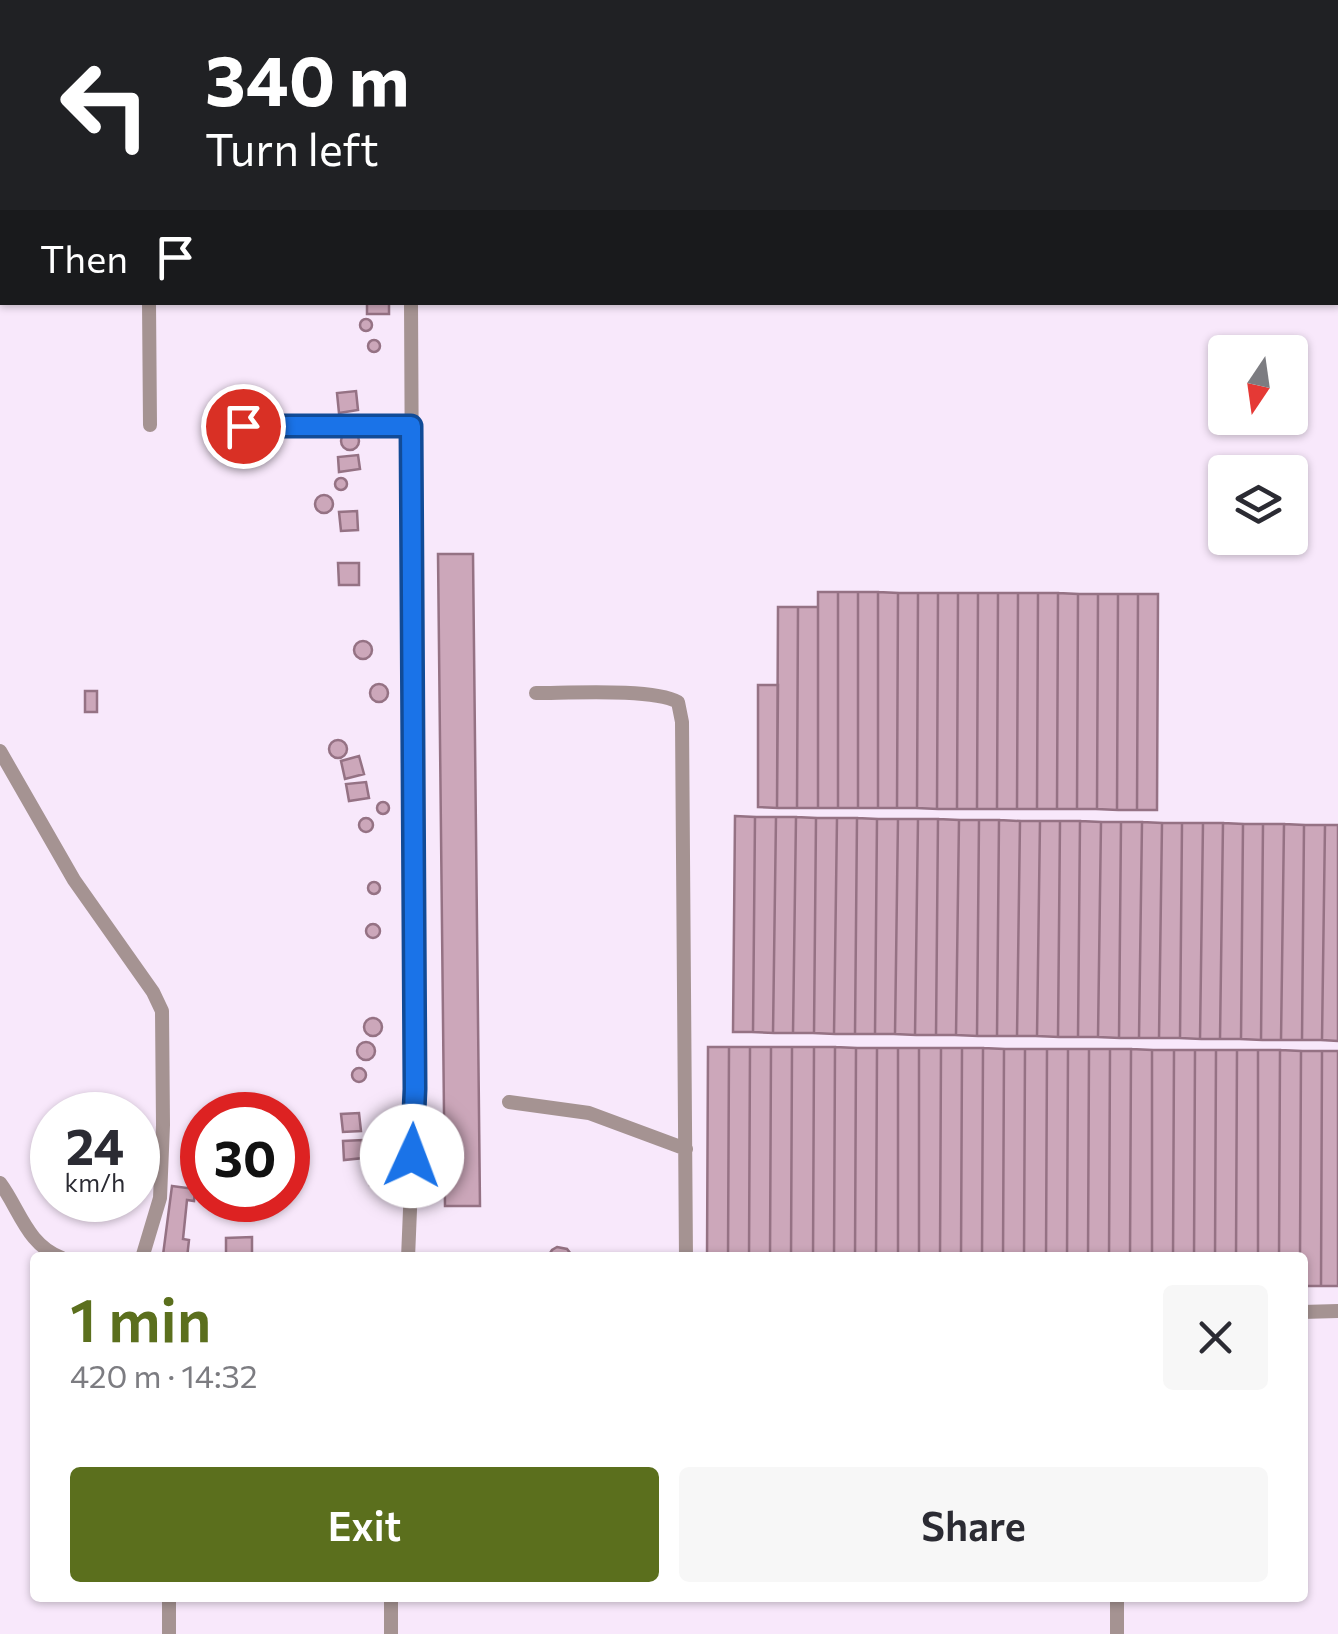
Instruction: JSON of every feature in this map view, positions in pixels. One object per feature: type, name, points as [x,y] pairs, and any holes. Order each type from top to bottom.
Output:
[{"type":"street","points":[[149,305],[150,425]]},
{"type":"street","points":[[408,1252],[415,1089],[411,305]]},
{"type":"street","points":[[209,426],[411,426]]},
{"type":"street","points":[[536,693],[641,694],[670,697],[678,702],[682,722],[686,1252]]},
{"type":"street","points":[[0,751],[74,880],[162,1010],[160,1198],[144,1252]]},
{"type":"street","points":[[509,1102],[589,1113],[686,1149]]},
{"type":"street","points":[[0,1183],[36,1243],[47,1252]]},
{"type":"street","points":[[1308,1312],[1338,1311]]},
{"type":"street","points":[[169,1602],[170,1634]]},
{"type":"street","points":[[391,1634],[392,1602]]},
{"type":"street","points":[[1117,1602],[1117,1634]]},
{"type":"building","points":[[367,305],[389,305],[389,314],[367,314]]},
{"type":"building","points":[[361,320],[371,320],[371,330],[361,330]]},
{"type":"building","points":[[369,341],[379,341],[379,351],[369,351]]},
{"type":"building","points":[[356,391],[358,410],[339,413],[337,393]]},
{"type":"building","points":[[350,432],[359,441],[350,450],[341,441]]},
{"type":"building","points":[[358,455],[360,469],[339,472],[338,457]]},
{"type":"building","points":[[336,479],[346,479],[346,489],[336,489]]},
{"type":"building","points":[[324,495],[333,504],[324,513],[315,504]]},
{"type":"building","points":[[357,511],[358,530],[341,531],[339,512]]},
{"type":"building","points":[[438,554],[473,554],[480,1206],[445,1206]]},
{"type":"building","points":[[338,563],[359,563],[359,585],[339,585]]},
{"type":"building","points":[[818,592],[838,592],[838,808],[818,808]]},
{"type":"building","points":[[838,592],[858,592],[858,808],[838,808]]},
{"type":"building","points":[[858,592],[878,592],[878,808],[858,808]]},
{"type":"building","points":[[878,592],[898,593],[897,808],[878,808]]},
{"type":"building","points":[[898,593],[918,593],[917,808],[897,808]]},
{"type":"building","points":[[918,593],[938,593],[937,809],[917,808]]},
{"type":"building","points":[[938,593],[958,593],[957,809],[937,809]]},
{"type":"building","points":[[958,593],[978,593],[977,809],[957,809]]},
{"type":"building","points":[[978,593],[998,593],[997,809],[977,809]]},
{"type":"building","points":[[998,593],[1018,593],[1017,809],[997,809]]},
{"type":"building","points":[[1018,593],[1038,593],[1037,809],[1017,809]]},
{"type":"building","points":[[1038,593],[1058,593],[1057,809],[1037,809]]},
{"type":"building","points":[[1058,593],[1078,594],[1077,809],[1057,809]]},
{"type":"building","points":[[1078,594],[1098,594],[1097,809],[1077,809]]},
{"type":"building","points":[[1098,594],[1118,594],[1117,810],[1097,809]]},
{"type":"building","points":[[1118,594],[1138,594],[1137,810],[1117,810]]},
{"type":"building","points":[[1138,594],[1158,594],[1157,810],[1137,810]]},
{"type":"building","points":[[778,607],[798,607],[797,808],[777,808]]},
{"type":"building","points":[[798,607],[818,607],[818,808],[797,808]]},
{"type":"building","points":[[363,641],[372,650],[363,659],[354,650]]},
{"type":"building","points":[[379,684],[388,693],[379,702],[370,693]]},
{"type":"building","points":[[758,685],[778,685],[777,808],[758,807]]},
{"type":"building","points":[[85,691],[97,691],[97,712],[85,712]]},
{"type":"building","points":[[338,740],[347,749],[338,758],[329,749]]},
{"type":"building","points":[[359,756],[364,774],[345,779],[341,761]]},
{"type":"building","points":[[366,782],[369,798],[349,801],[346,784]]},
{"type":"building","points":[[378,803],[388,803],[388,813],[378,813]]},
{"type":"building","points":[[735,816],[755,817],[753,1032],[733,1032]]},
{"type":"building","points":[[755,817],[776,817],[773,1033],[753,1032]]},
{"type":"building","points":[[776,817],[796,817],[793,1033],[773,1033]]},
{"type":"building","points":[[796,817],[816,818],[814,1033],[793,1033]]},
{"type":"building","points":[[366,818],[373,825],[366,832],[359,825]]},
{"type":"building","points":[[816,818],[837,818],[834,1034],[814,1033]]},
{"type":"building","points":[[837,818],[857,818],[855,1034],[834,1034]]},
{"type":"building","points":[[857,818],[877,819],[875,1034],[855,1034]]},
{"type":"building","points":[[877,819],[898,819],[895,1034],[875,1034]]},
{"type":"building","points":[[898,819],[918,819],[915,1035],[895,1034]]},
{"type":"building","points":[[918,819],[938,819],[936,1035],[915,1035]]},
{"type":"building","points":[[938,819],[959,820],[956,1035],[936,1035]]},
{"type":"building","points":[[959,820],[979,820],[977,1036],[956,1035]]},
{"type":"building","points":[[979,820],[999,820],[997,1036],[977,1036]]},
{"type":"building","points":[[999,820],[1020,821],[1017,1036],[997,1036]]},
{"type":"building","points":[[1020,821],[1040,821],[1037,1036],[1017,1036]]},
{"type":"building","points":[[1040,821],[1060,821],[1058,1037],[1037,1036]]},
{"type":"building","points":[[1060,821],[1080,821],[1078,1037],[1058,1037]]},
{"type":"building","points":[[1080,821],[1101,822],[1098,1037],[1078,1037]]},
{"type":"building","points":[[1101,822],[1121,822],[1119,1038],[1098,1037]]},
{"type":"building","points":[[1121,822],[1142,822],[1139,1038],[1119,1038]]},
{"type":"building","points":[[1142,822],[1162,823],[1159,1038],[1139,1038]]},
{"type":"building","points":[[1162,823],[1182,823],[1180,1038],[1159,1038]]},
{"type":"building","points":[[1182,823],[1203,823],[1200,1039],[1180,1038]]},
{"type":"building","points":[[1203,823],[1223,823],[1220,1039],[1200,1039]]},
{"type":"building","points":[[1223,823],[1243,824],[1241,1039],[1220,1039]]},
{"type":"building","points":[[1243,824],[1263,824],[1261,1040],[1241,1039]]},
{"type":"building","points":[[1263,824],[1284,824],[1281,1040],[1261,1040]]},
{"type":"building","points":[[1284,824],[1304,825],[1302,1040],[1281,1040]]},
{"type":"building","points":[[1304,825],[1325,825],[1322,1040],[1302,1040]]},
{"type":"building","points":[[1325,825],[1338,825],[1338,1041],[1322,1040]]},
{"type":"building","points":[[369,883],[379,883],[379,893],[369,893]]},
{"type":"building","points":[[373,924],[380,931],[373,938],[366,931]]},
{"type":"building","points":[[373,1018],[382,1027],[373,1036],[364,1027]]},
{"type":"building","points":[[366,1042],[375,1051],[366,1060],[357,1051]]},
{"type":"building","points":[[708,1047],[729,1047],[728,1252],[707,1252]]},
{"type":"building","points":[[729,1047],[750,1047],[749,1252],[728,1252]]},
{"type":"building","points":[[750,1047],[771,1047],[770,1252],[749,1252]]},
{"type":"building","points":[[771,1047],[792,1047],[791,1252],[770,1252]]},
{"type":"building","points":[[792,1047],[814,1047],[813,1252],[791,1252]]},
{"type":"building","points":[[814,1047],[835,1047],[834,1252],[813,1252]]},
{"type":"building","points":[[835,1047],[856,1048],[855,1252],[834,1252]]},
{"type":"building","points":[[856,1048],[877,1048],[876,1252],[855,1252]]},
{"type":"building","points":[[877,1048],[898,1048],[898,1252],[876,1252]]},
{"type":"building","points":[[898,1048],[919,1048],[919,1252],[898,1252]]},
{"type":"building","points":[[919,1048],[941,1048],[940,1252],[919,1252]]},
{"type":"building","points":[[941,1048],[962,1048],[961,1252],[940,1252]]},
{"type":"building","points":[[962,1048],[983,1048],[982,1252],[961,1252]]},
{"type":"building","points":[[983,1048],[1004,1049],[1003,1252],[982,1252]]},
{"type":"building","points":[[1004,1049],[1025,1049],[1024,1252],[1003,1252]]},
{"type":"building","points":[[1025,1049],[1047,1049],[1046,1252],[1024,1252]]},
{"type":"building","points":[[1047,1049],[1068,1049],[1067,1252],[1046,1252]]},
{"type":"building","points":[[1068,1049],[1089,1049],[1088,1252],[1067,1252]]},
{"type":"building","points":[[1089,1049],[1110,1049],[1109,1252],[1088,1252]]},
{"type":"building","points":[[1110,1049],[1131,1049],[1130,1252],[1109,1252]]},
{"type":"building","points":[[1131,1049],[1152,1050],[1152,1252],[1130,1252]]},
{"type":"building","points":[[1152,1050],[1174,1050],[1173,1252],[1152,1252]]},
{"type":"building","points":[[1174,1050],[1195,1050],[1194,1252],[1173,1252]]},
{"type":"building","points":[[1195,1050],[1216,1050],[1215,1252],[1194,1252]]},
{"type":"building","points":[[1216,1050],[1237,1050],[1236,1252],[1215,1252]]},
{"type":"building","points":[[1237,1050],[1258,1050],[1258,1252],[1236,1252]]},
{"type":"building","points":[[1258,1050],[1280,1050],[1279,1252],[1258,1252]]},
{"type":"building","points":[[1280,1050],[1301,1051],[1300,1252],[1279,1252]]},
{"type":"building","points":[[1301,1051],[1322,1051],[1321,1286],[1308,1286],[1308,1252],[1300,1252]]},
{"type":"building","points":[[1322,1051],[1338,1051],[1338,1286],[1321,1286]]},
{"type":"building","points":[[359,1068],[366,1075],[359,1082],[352,1075]]},
{"type":"building","points":[[359,1113],[361,1131],[343,1132],[341,1114]]},
{"type":"building","points":[[363,1140],[363,1158],[344,1160],[343,1141]]},
{"type":"building","points":[[377,1164],[377,1185],[370,1185],[370,1165]]},
{"type":"building","points":[[172,1186],[180,1187],[180,1222],[185,1222],[183,1239],[189,1240],[188,1252],[163,1252]]},
{"type":"building","points":[[252,1237],[252,1252],[226,1252],[226,1238]]},
{"type":"route","points":[[243,426],[411,426],[415,1089],[412,1156]]}]
